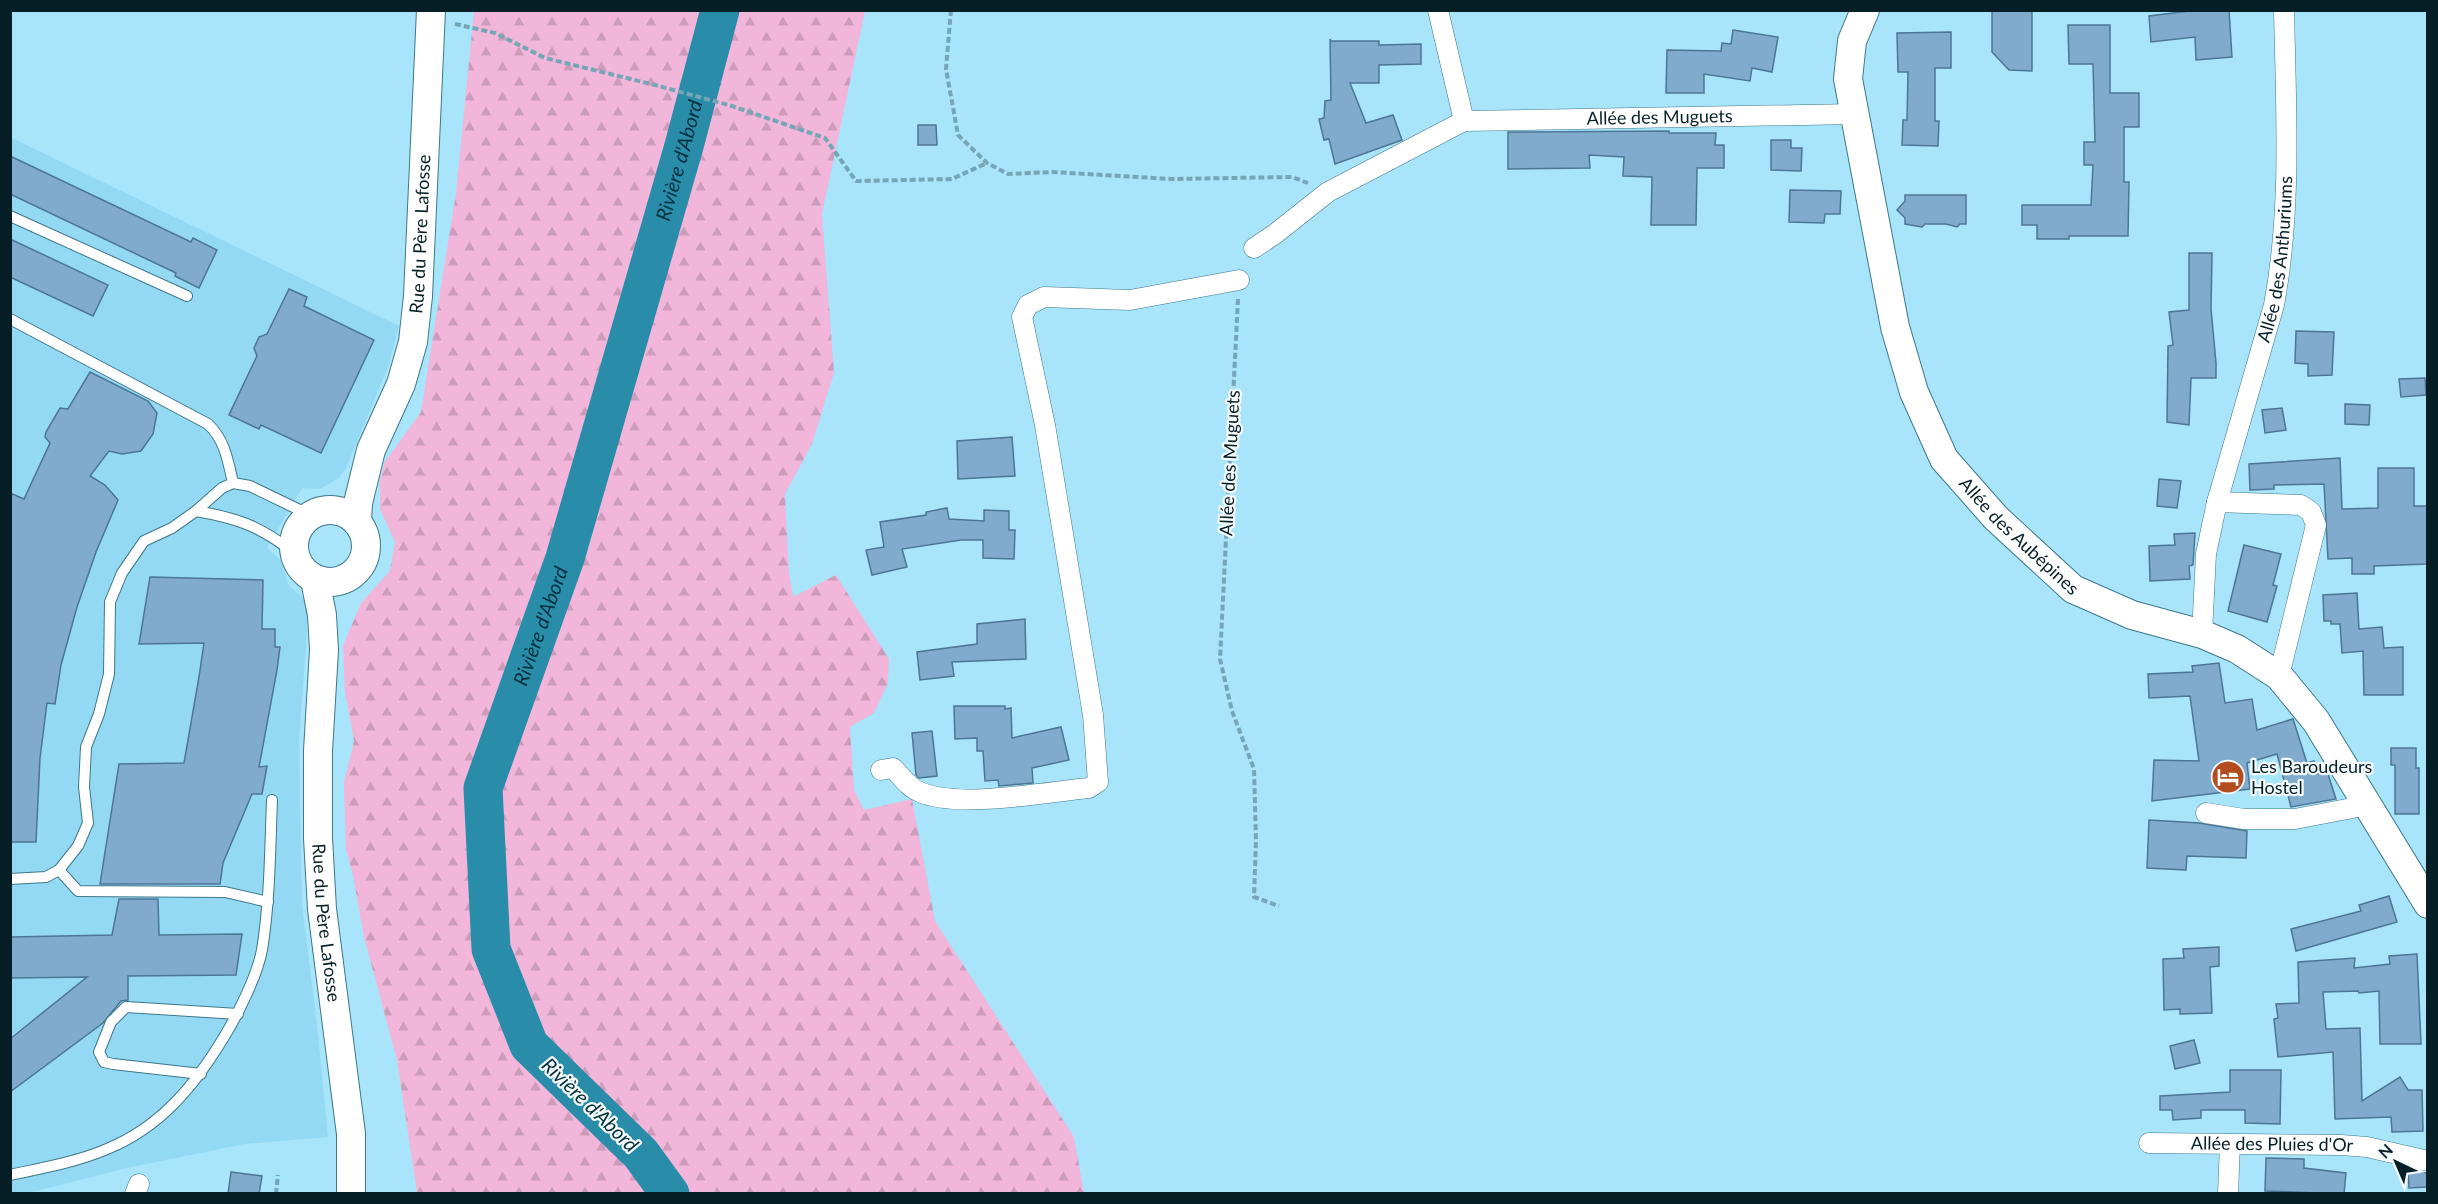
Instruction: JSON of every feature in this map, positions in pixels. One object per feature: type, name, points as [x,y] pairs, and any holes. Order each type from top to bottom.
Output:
[{"type":"street","points":[[1438,10],[1464,121]]},
{"type":"street","name":"Allée des Aubépines","points":[[1865,10],[1852,41],[1848,79],[1895,327],[1914,392],[1944,459],[1996,518],[2073,589],[2132,615],[2202,634],[2237,649],[2279,676],[2316,721],[2427,904]]},
{"type":"street","name":"Allée des Anthuriums","points":[[2202,634],[2206,554],[2217,502],[2274,305],[2279,273],[2287,164],[2284,10]]},
{"type":"street","name":"Rue du Père Lafosse","points":[[357,522],[360,493],[371,450],[401,384],[413,342],[418,296],[431,15]]},
{"type":"street","name":"Allée des Muguets","points":[[1254,248],[1328,192],[1464,121],[1855,114]]},
{"type":"street","points":[[881,770],[893,768],[912,788],[921,793],[960,800],[1089,788],[1098,782],[1093,715],[1045,425],[1022,318],[1028,304],[1044,297],[1130,300],[1239,280]]},
{"type":"street","name":"Rue du Père Lafosse","points":[[319,512],[371,450]]},
{"type":"street","points":[[2217,502],[2301,505],[2312,512],[2316,525],[2279,676]]},
{"type":"street","points":[[339,511],[357,522],[363,531],[365,553],[355,572],[346,579],[326,582],[315,580],[297,564],[293,552],[294,538],[300,525],[319,512],[339,511]]},
{"type":"street","name":"Rue du Père Lafosse","points":[[324,650],[346,579]]},
{"type":"street","name":"Rue du Père Lafosse","points":[[315,580],[322,615],[324,650],[318,751],[318,838],[323,920],[351,1134],[351,1194]]},
{"type":"street","points":[[2206,813],[2244,819],[2295,819],[2368,805]]},
{"type":"street","name":"Allée des Pluies d'Or","points":[[2149,1143],[2341,1145],[2367,1147],[2427,1161]]},
{"type":"street","points":[[2228,1194],[2230,1144]]},
{"type":"lane","points":[[10,216],[187,296]]},
{"type":"lane","points":[[10,319],[208,424],[217,432],[223,444],[233,483]]},
{"type":"lane","points":[[10,879],[46,877],[59,870],[78,846],[88,823],[84,787],[86,747],[99,714],[110,674],[110,602],[122,573],[144,541],[172,528],[222,488],[233,483],[250,486],[319,512]]},
{"type":"lane","points":[[196,511],[233,517],[274,537],[293,552]]},
{"type":"lane","points":[[10,1175],[108,1149],[148,1126],[180,1099],[201,1074],[238,1014],[261,953],[268,902],[272,800]]},
{"type":"lane","points":[[59,870],[78,891],[225,892],[268,902]]},
{"type":"lane","points":[[201,1074],[113,1064],[104,1062],[99,1052],[111,1022],[126,1007],[238,1014]]},
{"type":"path","points":[[951,10],[946,69],[958,135],[987,163],[1008,174],[1052,172],[1171,179],[1292,177],[1328,192]]},
{"type":"path","points":[[431,15],[495,33],[545,58],[732,106],[825,138],[856,181],[952,180],[987,163]]},
{"type":"path","name":"Allée des Muguets","points":[[1239,280],[1220,659],[1232,711],[1254,770],[1256,841],[1254,897],[1279,906]]},
{"type":"path","points":[[276,1194],[278,1175]]},
{"type":"shaded area","points":[[10,137],[399,326],[388,367],[346,468],[339,478],[320,489],[302,488],[267,548],[281,561],[289,586],[309,602],[299,744],[302,904],[328,1137],[244,1144],[127,1168],[24,1194],[10,1193]]},
{"type":"green space","points":[[474,11],[865,11],[822,214],[834,373],[812,444],[785,494],[789,573],[793,597],[836,575],[889,659],[888,683],[874,713],[850,727],[854,790],[864,810],[912,799],[935,921],[1074,1137],[1084,1193],[417,1193],[397,1060],[364,937],[346,849],[344,783],[354,741],[345,691],[343,646],[361,603],[390,571],[395,542],[380,509],[380,481],[384,463],[421,412],[456,193]]},
{"type":"building","points":[[1992,10],[2032,10],[2032,71],[2009,70],[1992,52]]},
{"type":"building","points":[[2198,10],[2229,10],[2232,57],[2196,60],[2195,37],[2151,42],[2149,16]]},
{"type":"building","points":[[2068,25],[2110,25],[2110,93],[2139,93],[2139,127],[2124,127],[2124,182],[2129,182],[2128,236],[2069,236],[2069,239],[2037,239],[2037,225],[2022,225],[2022,205],[2091,205],[2093,165],[2084,165],[2084,142],[2095,142],[2093,64],[2069,64]]},
{"type":"building","points":[[1733,30],[1778,37],[1772,72],[1752,68],[1750,81],[1704,74],[1704,93],[1666,93],[1667,50],[1721,51],[1722,43],[1731,44]]},
{"type":"building","points":[[1951,32],[1951,68],[1935,68],[1935,121],[1939,121],[1938,146],[1902,145],[1903,120],[1907,120],[1908,72],[1898,72],[1897,33]]},
{"type":"building","points":[[1330,39],[1331,41],[1379,41],[1379,45],[1421,44],[1421,64],[1379,65],[1379,83],[1350,83],[1366,123],[1393,115],[1402,140],[1335,164],[1329,139],[1324,140],[1319,119],[1324,118],[1325,101],[1331,100]]},
{"type":"building","points":[[918,125],[936,125],[937,145],[918,145]]},
{"type":"building","points":[[1669,131],[1669,133],[1716,133],[1715,145],[1724,145],[1724,168],[1697,168],[1696,225],[1651,225],[1652,177],[1623,176],[1624,157],[1589,155],[1590,168],[1508,169],[1508,132]]},
{"type":"building","points":[[1771,140],[1791,140],[1791,148],[1802,148],[1801,171],[1771,170]]},
{"type":"building","points":[[10,156],[191,242],[193,238],[217,250],[199,288],[175,276],[176,273],[10,194]]},
{"type":"building","points":[[1790,190],[1841,191],[1840,214],[1825,214],[1824,223],[1789,222]]},
{"type":"building","points":[[1905,195],[1966,195],[1966,224],[1960,224],[1957,227],[1946,224],[1925,224],[1922,227],[1905,224],[1905,218],[1897,210],[1905,201]]},
{"type":"building","points":[[10,239],[108,285],[93,316],[10,277]]},
{"type":"building","points":[[2189,253],[2212,253],[2211,309],[2216,378],[2191,378],[2189,425],[2167,422],[2168,346],[2173,345],[2169,312],[2189,310]]},
{"type":"building","points":[[289,289],[307,297],[304,306],[374,340],[321,453],[261,425],[259,429],[229,415],[257,356],[254,348],[259,337],[267,334]]},
{"type":"building","points":[[2296,331],[2334,332],[2332,375],[2308,376],[2308,364],[2295,363]]},
{"type":"building","points":[[90,372],[148,401],[157,413],[153,434],[141,451],[122,454],[109,451],[90,476],[105,485],[118,500],[96,552],[77,607],[61,665],[55,704],[47,703],[40,758],[36,842],[10,842],[10,493],[24,499],[50,443],[45,437],[46,432],[60,408],[68,409]]},
{"type":"building","points":[[2425,378],[2426,395],[2401,397],[2399,379]]},
{"type":"building","points":[[2345,404],[2370,405],[2369,425],[2345,424]]},
{"type":"building","points":[[2282,408],[2286,430],[2265,433],[2262,410]]},
{"type":"building","points":[[1012,437],[1015,476],[958,479],[957,441]]},
{"type":"building","points":[[2340,458],[2342,509],[2378,508],[2378,468],[2414,468],[2414,506],[2427,506],[2427,564],[2374,566],[2374,574],[2352,574],[2352,558],[2328,559],[2324,484],[2274,485],[2274,489],[2250,490],[2249,464]]},
{"type":"building","points":[[2159,479],[2181,481],[2177,508],[2157,506]]},
{"type":"building","points":[[947,508],[949,519],[984,521],[984,510],[1009,511],[1009,530],[1015,530],[1014,559],[983,558],[983,540],[961,540],[902,549],[907,567],[872,575],[866,550],[884,547],[880,522],[926,515],[926,512]]},
{"type":"building","points":[[2195,533],[2193,565],[2189,566],[2190,579],[2150,581],[2149,546],[2175,545],[2174,534]]},
{"type":"building","points":[[2244,545],[2281,554],[2273,585],[2277,586],[2267,622],[2228,611]]},
{"type":"building","points":[[150,577],[263,580],[262,629],[275,629],[275,647],[280,647],[259,767],[267,766],[262,794],[252,794],[223,863],[220,884],[100,884],[119,764],[184,763],[199,677],[204,643],[139,644]]},
{"type":"building","points":[[2357,593],[2359,629],[2382,627],[2384,648],[2403,647],[2403,695],[2364,695],[2363,651],[2342,653],[2340,624],[2324,621],[2323,595]]},
{"type":"building","points":[[1025,619],[1026,659],[952,662],[954,676],[920,680],[917,652],[977,644],[977,624]]},
{"type":"building","points":[[2219,663],[2225,703],[2252,699],[2257,730],[2293,719],[2307,763],[2314,761],[2317,774],[2327,771],[2336,799],[2291,807],[2277,754],[2247,763],[2250,789],[2152,801],[2154,760],[2199,761],[2190,696],[2149,698],[2148,674],[2193,672],[2192,666]]},
{"type":"building","points":[[954,706],[1011,708],[1012,738],[1061,727],[1069,760],[1032,768],[1033,783],[999,786],[998,780],[985,781],[983,751],[977,751],[977,738],[955,739]]},
{"type":"building","points":[[932,731],[937,776],[919,778],[916,775],[912,733]]},
{"type":"building","points":[[2391,748],[2416,748],[2416,768],[2419,768],[2419,814],[2395,814],[2395,765],[2391,765]]},
{"type":"building","points":[[2149,820],[2199,823],[2247,831],[2246,858],[2187,856],[2186,870],[2147,868]]},
{"type":"building","points":[[2389,896],[2397,922],[2296,951],[2291,929],[2361,911],[2359,905]]},
{"type":"building","points":[[119,899],[158,899],[159,935],[242,934],[236,975],[128,976],[128,1000],[121,1001],[103,1023],[10,1092],[10,1039],[87,977],[10,978],[10,937],[112,935]]},
{"type":"building","points":[[2219,947],[2219,966],[2210,967],[2212,1013],[2180,1014],[2180,1009],[2164,1010],[2163,959],[2184,958],[2183,949]]},
{"type":"building","points":[[2417,954],[2421,1044],[2380,1044],[2379,991],[2323,992],[2326,1029],[2360,1028],[2362,1101],[2400,1077],[2408,1090],[2422,1090],[2423,1131],[2392,1132],[2391,1117],[2335,1119],[2333,1052],[2278,1057],[2274,1019],[2278,1018],[2276,1004],[2299,1003],[2298,962],[2355,958],[2354,968],[2390,964],[2389,956]]},
{"type":"building","points":[[2194,1040],[2200,1063],[2175,1069],[2170,1046]]},
{"type":"building","points":[[2230,1070],[2281,1070],[2280,1124],[2245,1123],[2245,1110],[2201,1110],[2201,1118],[2173,1120],[2172,1110],[2160,1110],[2160,1096],[2230,1092]]},
{"type":"building","points":[[2266,1158],[2304,1159],[2304,1168],[2346,1173],[2344,1194],[2265,1191]]},
{"type":"building","points":[[2408,1169],[2427,1173],[2427,1187],[2409,1188]]},
{"type":"building","points":[[231,1172],[262,1176],[259,1194],[228,1194]]},
{"type":"waterway","name":"Rivière d'Abord","points":[[670,1194],[641,1154],[529,1045],[491,949],[483,788],[565,558],[684,146],[720,10]]},
{"type":"place","name":"Les Baroudeurs Hostel","points":[[2228,777]]}]
